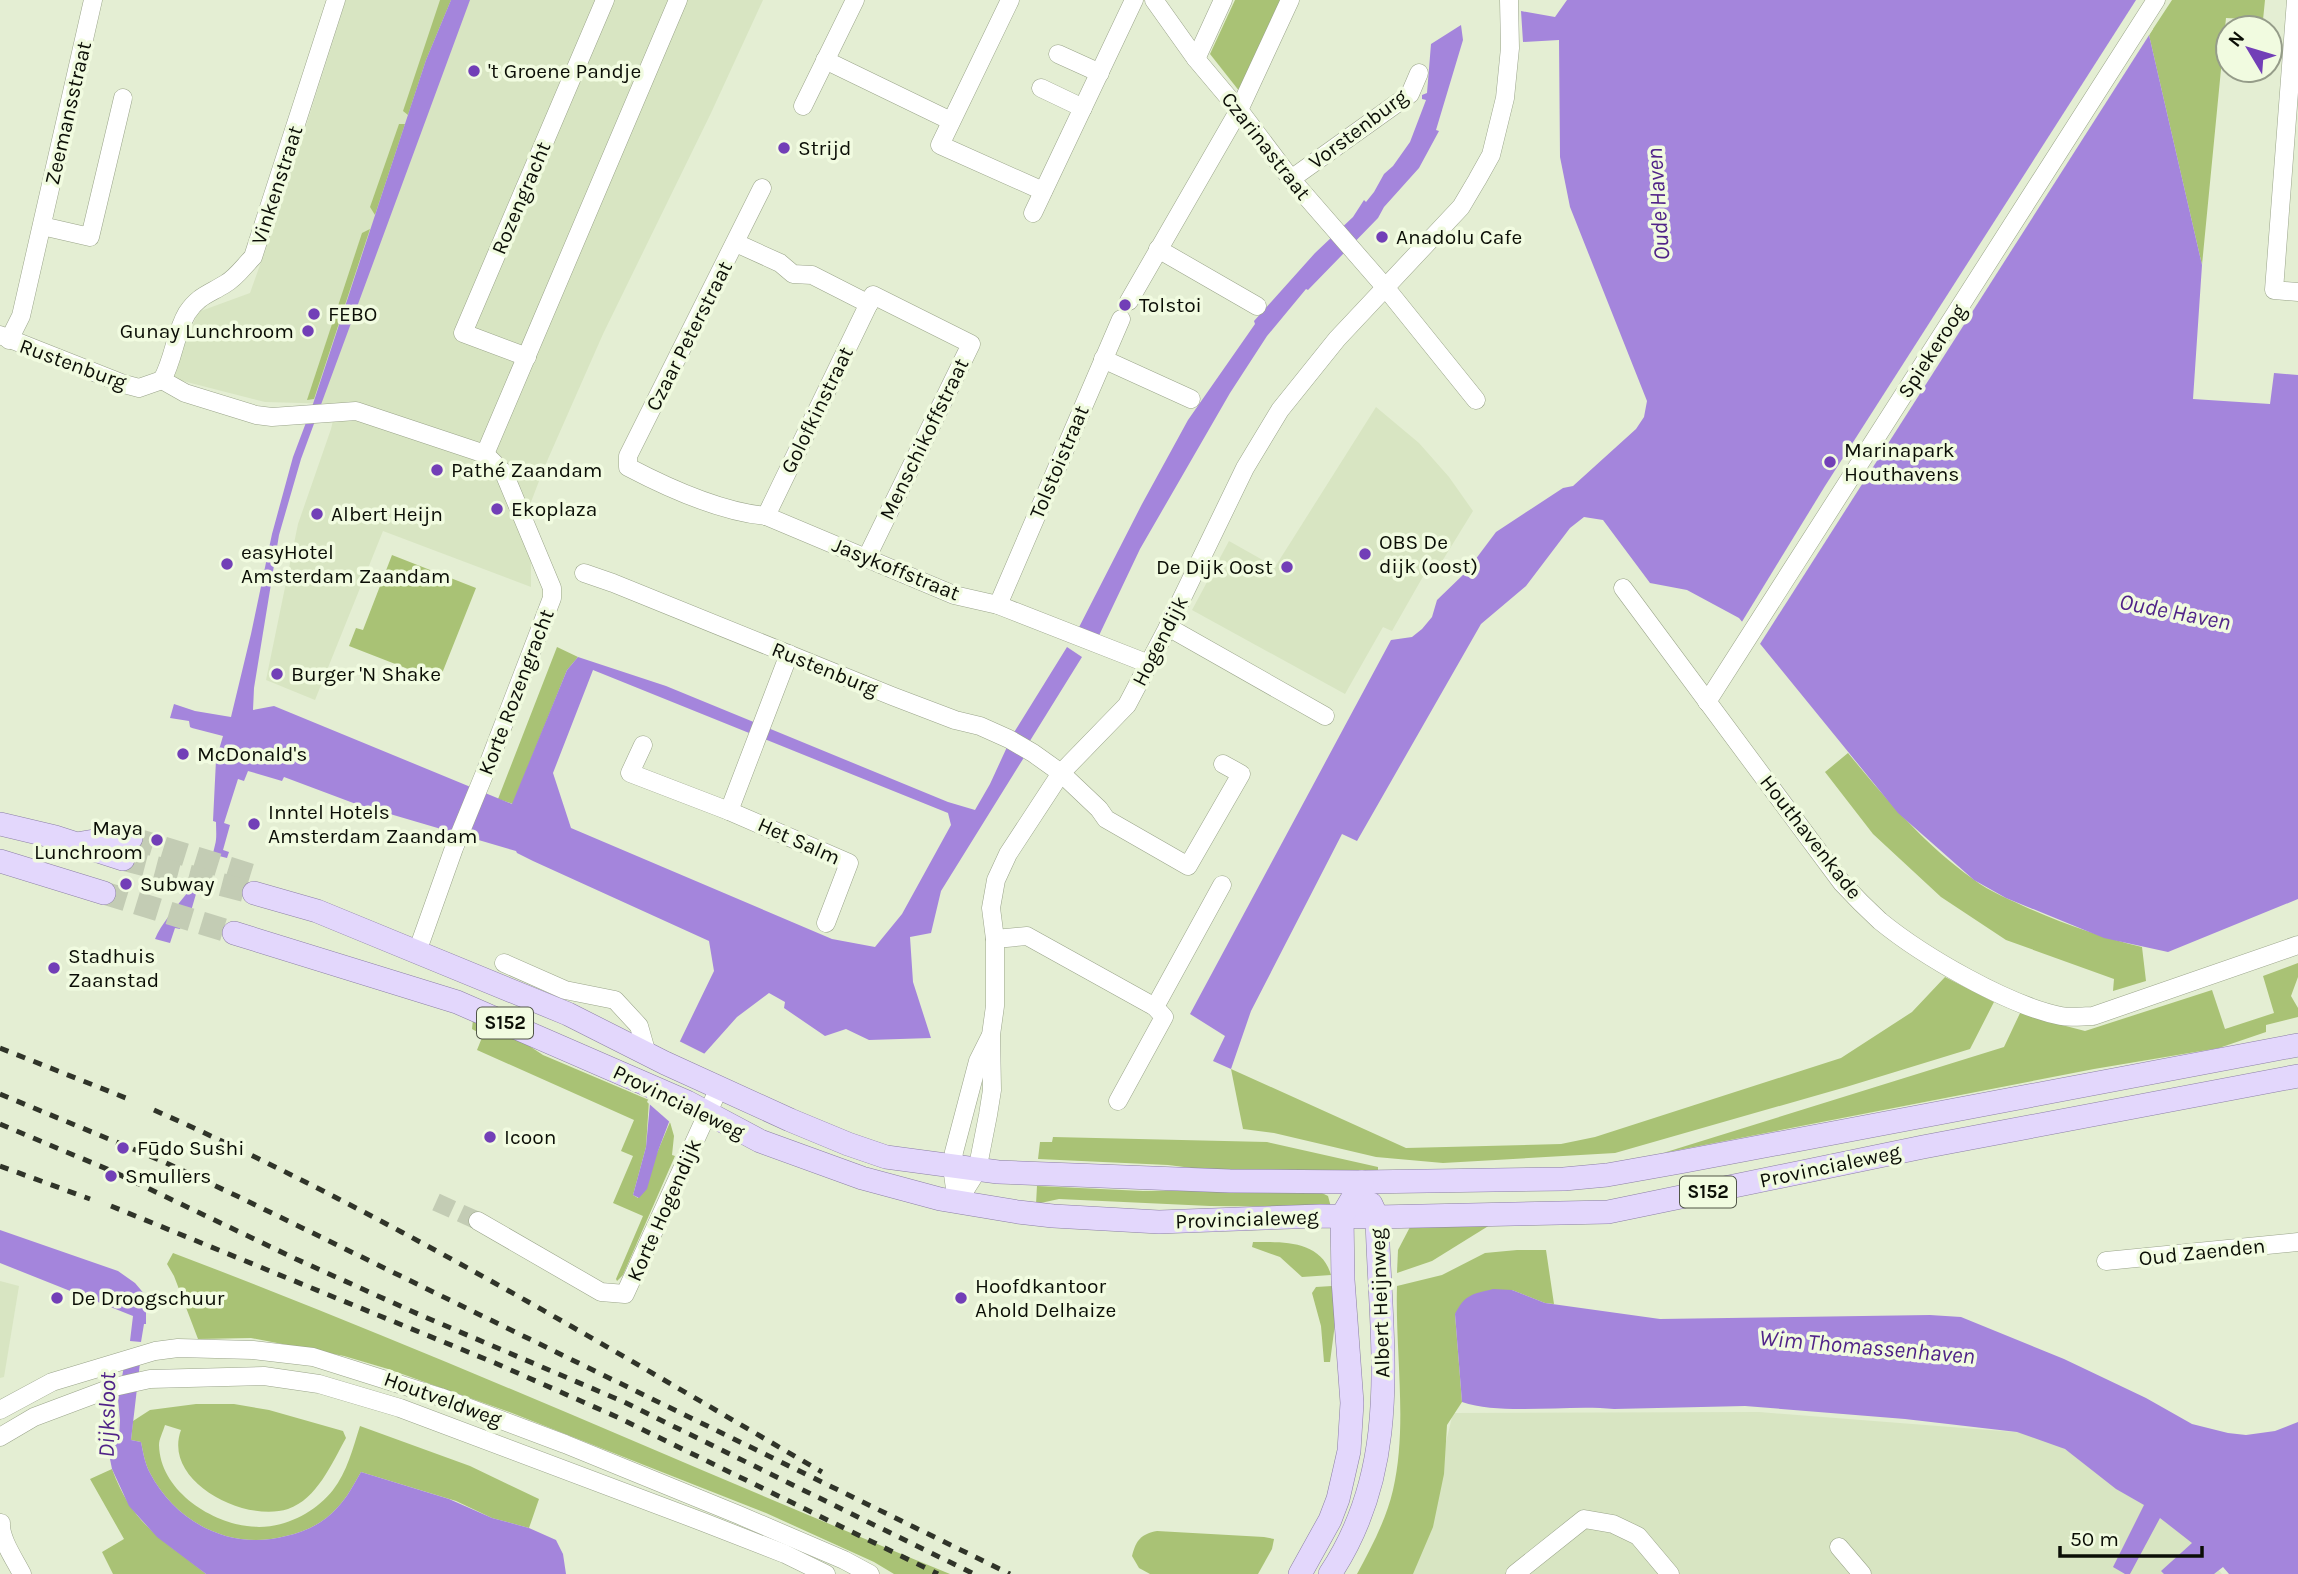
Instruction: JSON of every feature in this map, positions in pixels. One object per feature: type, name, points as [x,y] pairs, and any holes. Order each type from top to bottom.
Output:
[{"type":"main road","points":[[0,824],[76,844],[118,837],[127,848]]},
{"type":"main road","points":[[0,861],[104,893]]},
{"type":"main road","name":"Provincialeweg","points":[[254,885],[298,906],[317,911],[568,1014],[710,1084],[848,1144],[886,1157],[977,1171],[1230,1181],[1362,1182],[1564,1179],[1607,1175],[2298,1045]]},
{"type":"main road","name":"Provincialeweg","points":[[234,933],[457,1002],[697,1107],[760,1141],[903,1190],[957,1203],[1018,1212],[1159,1222],[1608,1212],[1923,1147],[2298,1076]]},
{"type":"main road","name":"Albert Heijnweg","points":[[1300,1574],[1325,1530],[1338,1499],[1349,1451],[1352,1403],[1343,1280],[1342,1216],[1362,1182]]},
{"type":"main road","name":"Albert Heijnweg","points":[[1330,1574],[1356,1527],[1367,1499],[1375,1472],[1382,1428],[1384,1392],[1377,1217],[1362,1182]]},
{"type":"street","name":"Zeemansstraat","points":[[5,337],[21,316],[93,0]]},
{"type":"street","name":"Vinkenstraat","points":[[162,380],[170,367],[185,316],[193,304],[207,292],[227,283],[253,257],[336,0]]},
{"type":"street","name":"Rozengracht","points":[[527,357],[463,333],[606,0]]},
{"type":"street","points":[[162,380],[185,393],[256,415],[272,417],[356,411],[485,454],[678,0]]},
{"type":"street","points":[[803,106],[855,0]]},
{"type":"street","points":[[1010,0],[940,145],[1043,191]]},
{"type":"street","points":[[1033,214],[1134,0]]},
{"type":"street","name":"Czarinastraat","points":[[1154,0],[1196,59],[1291,179],[1385,287]]},
{"type":"street","points":[[1196,59],[1223,0]]},
{"type":"street","points":[[1129,301],[1239,110],[1290,0]]},
{"type":"street","name":"Hogendijk","points":[[957,1203],[977,1171],[992,1090],[995,939],[991,908],[996,880],[1008,854],[1061,773],[1126,705],[1168,627],[1245,468],[1280,410],[1337,339],[1461,206],[1491,155],[1505,98],[1510,48],[1509,0]]},
{"type":"street","name":"Spiekeroog","points":[[1707,702],[2156,0]]},
{"type":"street","points":[[2296,0],[2274,290],[2298,292]]},
{"type":"street","points":[[1058,54],[1100,73]]},
{"type":"street","points":[[825,60],[951,121]]},
{"type":"street","name":"Vorstenburg","points":[[1291,179],[1410,94],[1419,73]]},
{"type":"street","points":[[1041,88],[1083,108]]},
{"type":"street","points":[[42,226],[90,237],[123,98]]},
{"type":"street","name":"Czaar Peterstraat","points":[[644,476],[628,467],[628,456],[762,188]]},
{"type":"street","points":[[736,243],[780,263],[793,274],[812,275],[871,300]]},
{"type":"street","points":[[1158,249],[1257,306]]},
{"type":"street","points":[[1385,287],[1476,400]]},
{"type":"street","name":"Golofkinstraat","points":[[766,516],[871,300]]},
{"type":"street","name":"Menschikoffstraat","points":[[867,557],[971,344],[871,300]]},
{"type":"street","name":"Tolstoistraat","points":[[998,604],[1121,319]]},
{"type":"street","name":"Rustenburg","points":[[5,337],[124,384],[139,387],[162,380]]},
{"type":"street","points":[[1103,359],[1191,399]]},
{"type":"street","name":"Korte Rozengracht","points":[[416,952],[552,598],[552,587],[504,473],[485,454]]},
{"type":"street","name":"Jasykoffstraat","points":[[644,476],[742,514],[766,516],[954,595],[998,604],[1149,664]]},
{"type":"street","name":"Rustenburg","points":[[584,573],[794,653],[904,701],[955,720],[980,726],[1009,739],[1033,752],[1061,773],[1106,819],[1188,866],[1241,774],[1223,764]]},
{"type":"street","name":"Houthavenkade","points":[[1623,588],[1842,883],[1880,921],[1944,965],[2020,1003],[2062,1016],[2093,1016],[2298,945]]},
{"type":"street","points":[[1168,627],[1325,716]]},
{"type":"street","points":[[729,811],[794,653]]},
{"type":"street","name":"Het Salm","points":[[643,745],[630,773],[729,811],[849,863],[826,923]]},
{"type":"street","points":[[1155,1007],[1222,885]]},
{"type":"street","points":[[995,939],[1027,936],[1155,1007],[1164,1017],[1118,1101]]},
{"type":"street","name":"Provincialeweg","points":[[504,963],[565,990],[615,1000],[639,1026],[656,1058]]},
{"type":"street","name":"Provincialeweg","points":[[530,998],[565,990]]},
{"type":"street","points":[[957,1203],[952,1167],[978,1061],[991,1035]]},
{"type":"street","name":"Korte Hogendijk","points":[[478,1221],[601,1292],[625,1294],[697,1107],[710,1084]]},
{"type":"street","name":"Oud Zaenden","points":[[2106,1261],[2298,1242]]},
{"type":"street","name":"Houtveldweg","points":[[0,1410],[52,1382],[155,1351],[178,1348],[253,1350],[313,1357],[376,1375],[565,1444],[739,1515],[870,1574]]},
{"type":"street","name":"Houtveldweg","points":[[0,1437],[34,1417],[114,1387],[150,1379],[264,1376],[331,1387],[400,1408],[703,1522],[785,1554],[826,1574]]},
{"type":"street","points":[[1515,1574],[1584,1520],[1613,1524],[1638,1536],[1670,1574]]},
{"type":"street","points":[[1,1522],[0,1528],[22,1574]]},
{"type":"street","points":[[1839,1547],[1862,1574]]},
{"type":"shaded area","points":[[346,0],[763,0],[603,334],[544,468],[531,502],[531,587],[383,531],[315,700],[266,680],[298,524],[337,404],[265,402],[171,378],[198,312],[250,293]]},
{"type":"shaded area","name":"OBS De dijk (oost)","points":[[1376,407],[1419,443],[1449,477],[1473,511],[1433,576],[1425,573],[1392,631],[1383,627],[1345,694],[1192,610],[1229,541],[1275,567]]},
{"type":"shaded area","points":[[0,1281],[19,1286],[4,1377],[0,1378]]},
{"type":"shaded area","points":[[1759,1412],[2039,1434],[2168,1510],[2222,1574],[1409,1574],[1418,1557],[1453,1413]]},
{"type":"green space","points":[[440,0],[451,0],[426,60],[408,115],[403,111]]},
{"type":"green space","points":[[1235,0],[1283,0],[1240,92],[1210,54]]},
{"type":"green space","points":[[2172,0],[2265,0],[2264,14],[2214,14],[2214,84],[2220,84],[2202,265],[2149,35]]},
{"type":"green space","points":[[399,124],[405,124],[375,215],[370,207]]},
{"type":"green space","points":[[370,229],[314,399],[307,400],[362,233]]},
{"type":"green space","points":[[392,555],[476,588],[439,681],[349,646],[356,628],[363,630]]},
{"type":"green space","points":[[557,647],[578,657],[567,670],[513,804],[498,799]]},
{"type":"green space","points":[[1848,753],[1922,836],[1980,884],[2058,920],[2142,947],[2146,981],[2113,991],[2114,979],[2006,940],[1941,897],[1873,834],[1825,772]]},
{"type":"green space","points":[[2298,963],[2298,977],[2291,996],[2298,1008],[2298,1017],[2266,1025],[2266,1032],[2219,1048],[2094,1069],[1663,1153],[2004,1047],[2021,1011],[2039,1019],[2085,1031],[2212,990],[2225,1029],[2274,1013],[2263,976]]},
{"type":"green space","points":[[1945,977],[1994,1002],[1970,1049],[1615,1153],[1443,1163],[1376,1157],[1274,1133],[1243,1129],[1231,1069],[1406,1148],[1561,1144],[1595,1137],[1841,1058],[1912,1012]]},
{"type":"green space","points":[[473,1019],[508,1032],[543,1055],[649,1100],[646,1147],[633,1195],[638,1198],[670,1122],[674,1136],[672,1155],[675,1156],[623,1275],[617,1281],[643,1216],[613,1203],[633,1156],[621,1151],[634,1120],[477,1050],[483,1035],[472,1029]]},
{"type":"green space","points":[[1053,1137],[1267,1142],[1378,1167],[1378,1171],[1200,1169],[1038,1159],[1040,1142],[1052,1142]]},
{"type":"green space","points":[[1037,1186],[1143,1191],[1322,1193],[1328,1196],[1331,1207],[1210,1206],[1059,1199],[1036,1204]]},
{"type":"green space","points":[[1490,1225],[1432,1261],[1397,1273],[1398,1250],[1410,1227]]},
{"type":"green space","points":[[1253,1242],[1288,1243],[1310,1249],[1319,1255],[1331,1275],[1302,1277],[1280,1257],[1252,1247]]},
{"type":"green space","points":[[1546,1250],[1554,1304],[1512,1290],[1455,1314],[1462,1402],[1447,1425],[1444,1474],[1433,1527],[1413,1574],[1357,1574],[1386,1512],[1397,1466],[1400,1415],[1397,1286],[1442,1275],[1485,1253]]},
{"type":"green space","points":[[173,1253],[466,1370],[950,1574],[894,1574],[874,1562],[766,1513],[512,1413],[388,1369],[344,1356],[251,1338],[198,1339],[167,1264]]},
{"type":"green space","points":[[1332,1286],[1335,1324],[1330,1362],[1324,1362],[1321,1326],[1312,1293],[1316,1287]]},
{"type":"green space","points":[[196,1404],[234,1404],[269,1410],[343,1431],[346,1438],[323,1479],[307,1497],[288,1509],[270,1512],[230,1504],[195,1481],[184,1466],[178,1449],[181,1430],[165,1425],[159,1445],[161,1461],[168,1476],[177,1489],[202,1510],[232,1523],[271,1526],[294,1519],[316,1507],[333,1490],[342,1476],[360,1426],[470,1466],[539,1499],[529,1528],[492,1518],[456,1501],[361,1472],[337,1508],[307,1529],[265,1540],[226,1536],[207,1529],[174,1506],[150,1473],[141,1442],[131,1440],[133,1421],[150,1410]]},
{"type":"green space","points":[[112,1469],[120,1488],[139,1518],[162,1540],[206,1574],[113,1574],[102,1552],[124,1539],[90,1479]]},
{"type":"green space","points":[[1157,1531],[1274,1539],[1272,1549],[1258,1574],[1150,1574],[1139,1568],[1132,1556],[1140,1539]]},
{"type":"water","points":[[451,0],[470,0],[301,459],[279,535],[254,688],[253,710],[274,706],[512,804],[567,670],[578,657],[666,686],[948,802],[975,810],[1013,734],[1067,647],[1082,657],[1028,744],[1023,759],[941,891],[931,933],[910,937],[913,982],[931,1038],[869,1040],[846,1029],[825,1036],[784,1008],[785,1002],[769,993],[737,1017],[704,1054],[669,1122],[647,1189],[639,1198],[633,1195],[646,1147],[650,1103],[714,971],[709,941],[516,851],[356,804],[284,777],[282,781],[248,771],[244,781],[238,779],[224,823],[230,825],[223,850],[229,852],[227,858],[219,856],[213,875],[208,874],[202,893],[196,894],[191,911],[186,909],[180,929],[175,928],[170,943],[155,939],[205,868],[216,840],[216,822],[213,821],[216,760],[223,736],[192,728],[189,721],[170,718],[174,704],[195,711],[231,717],[272,534],[293,457],[313,404],[426,60]],"holes":[[[593,670],[948,813],[951,825],[902,914],[875,947],[832,939],[571,828],[553,773]]]},
{"type":"water","name":"Oude Haven","points":[[1567,0],[2149,0],[2149,35],[2202,265],[2193,399],[2270,404],[2274,373],[2298,375],[2298,899],[2168,952],[2104,938],[2006,898],[1974,880],[1898,813],[1739,618],[1687,590],[1650,583],[1603,520],[1584,517],[1570,528],[1526,586],[1481,624],[1357,841],[1342,834],[1251,1011],[1231,1069],[1213,1061],[1225,1036],[1190,1014],[1391,640],[1412,637],[1422,629],[1432,617],[1437,600],[1466,572],[1496,532],[1563,488],[1573,486],[1636,429],[1644,417],[1647,401],[1570,207],[1560,157],[1559,40],[1523,42],[1521,11],[1555,17]]},
{"type":"water","points":[[1461,25],[1463,40],[1436,130],[1439,131],[1419,168],[1384,207],[1378,218],[1308,290],[1306,289],[1267,336],[1230,393],[1140,549],[1094,646],[1073,639],[1188,420],[1255,324],[1254,321],[1315,253],[1353,217],[1410,142],[1426,100],[1422,99],[1422,95],[1427,93],[1431,44]]},
{"type":"water","points":[[0,1230],[118,1271],[135,1283],[146,1296],[146,1324],[141,1342],[130,1341],[133,1316],[0,1263]]},
{"type":"water","name":"Wim Thomassenhaven","points":[[1493,1289],[1512,1290],[1545,1303],[1660,1319],[1930,1315],[1961,1317],[2064,1359],[2146,1398],[2192,1424],[2246,1435],[2275,1431],[2298,1422],[2298,1574],[2229,1574],[2223,1567],[2214,1574],[2164,1574],[2161,1571],[2192,1543],[2160,1518],[2130,1574],[2125,1574],[2113,1567],[2144,1505],[2116,1489],[2065,1449],[2017,1432],[1905,1419],[1745,1406],[1516,1409],[1462,1402],[1455,1314],[1462,1302],[1470,1296]]},
{"type":"water","points":[[141,1354],[131,1440],[141,1442],[148,1469],[161,1491],[174,1506],[207,1529],[245,1540],[265,1540],[300,1532],[332,1513],[341,1504],[361,1472],[449,1499],[492,1518],[529,1528],[556,1540],[563,1554],[566,1574],[206,1574],[157,1537],[129,1506],[112,1469],[107,1444],[119,1439],[118,1399],[126,1355]]},
{"type":"pier","points":[[2136,0],[2153,0],[2153,29],[1758,647],[1740,625],[1825,486]]},
{"type":"pier","points":[[677,1040],[707,1055],[672,1124],[647,1102]]},
{"type":"tunnel","points":[[131,838],[254,876]]},
{"type":"tunnel","points":[[123,859],[254,893]]},
{"type":"tunnel","points":[[104,893],[234,933]]},
{"type":"tunnel","points":[[436,1202],[478,1221]]},
{"type":"railway","points":[[0,1048],[131,1100]]},
{"type":"railway","points":[[0,1094],[162,1161],[237,1196],[1010,1574]]},
{"type":"railway","points":[[154,1110],[410,1236],[822,1472]]},
{"type":"railway","points":[[0,1124],[114,1172],[418,1314],[624,1402],[974,1574]]},
{"type":"railway","points":[[0,1166],[90,1199]]},
{"type":"railway","points":[[111,1206],[495,1363],[617,1417],[938,1574]]},
{"type":"place","name":"'t Groene Pandje","points":[[474,71]]},
{"type":"place","name":"Strijd","points":[[784,148]]},
{"type":"place","name":"Anadolu Cafe","points":[[1382,237]]},
{"type":"place","name":"Tolstoi","points":[[1125,305]]},
{"type":"place","name":"FEBO","points":[[314,314]]},
{"type":"place","name":"Gunay Lunchroom","points":[[308,331]]},
{"type":"place","name":"Marinapark Houthavens","points":[[1830,462]]},
{"type":"place","name":"Pathé Zaandam","points":[[437,470]]},
{"type":"place","name":"Ekoplaza","points":[[497,509]]},
{"type":"place","name":"Albert Heijn","points":[[317,514]]},
{"type":"place","name":"OBS De dijk (oost)","points":[[1365,554]]},
{"type":"place","name":"easyHotel Amsterdam Zaandam","points":[[227,564]]},
{"type":"place","name":"De Dijk Oost","points":[[1287,567]]},
{"type":"place","name":"Burger 'N Shake","points":[[277,674]]},
{"type":"place","name":"McDonald's","points":[[183,754]]},
{"type":"place","name":"Inntel Hotels Amsterdam Zaandam","points":[[254,824]]},
{"type":"place","name":"Maya Lunchroom","points":[[157,840]]},
{"type":"place","name":"Subway","points":[[126,884]]},
{"type":"place","name":"Stadhuis Zaanstad","points":[[54,968]]},
{"type":"place","name":"Icoon","points":[[490,1137]]},
{"type":"place","name":"Fūdo Sushi","points":[[123,1148]]},
{"type":"place","name":"Smullers","points":[[111,1176]]},
{"type":"place","name":"De Droogschuur","points":[[57,1298]]},
{"type":"place","name":"Hoofdkantoor Ahold Delhaize","points":[[961,1298]]},
{"type":"water label","name":"Dijksloot","points":[[107,1415]]}]
